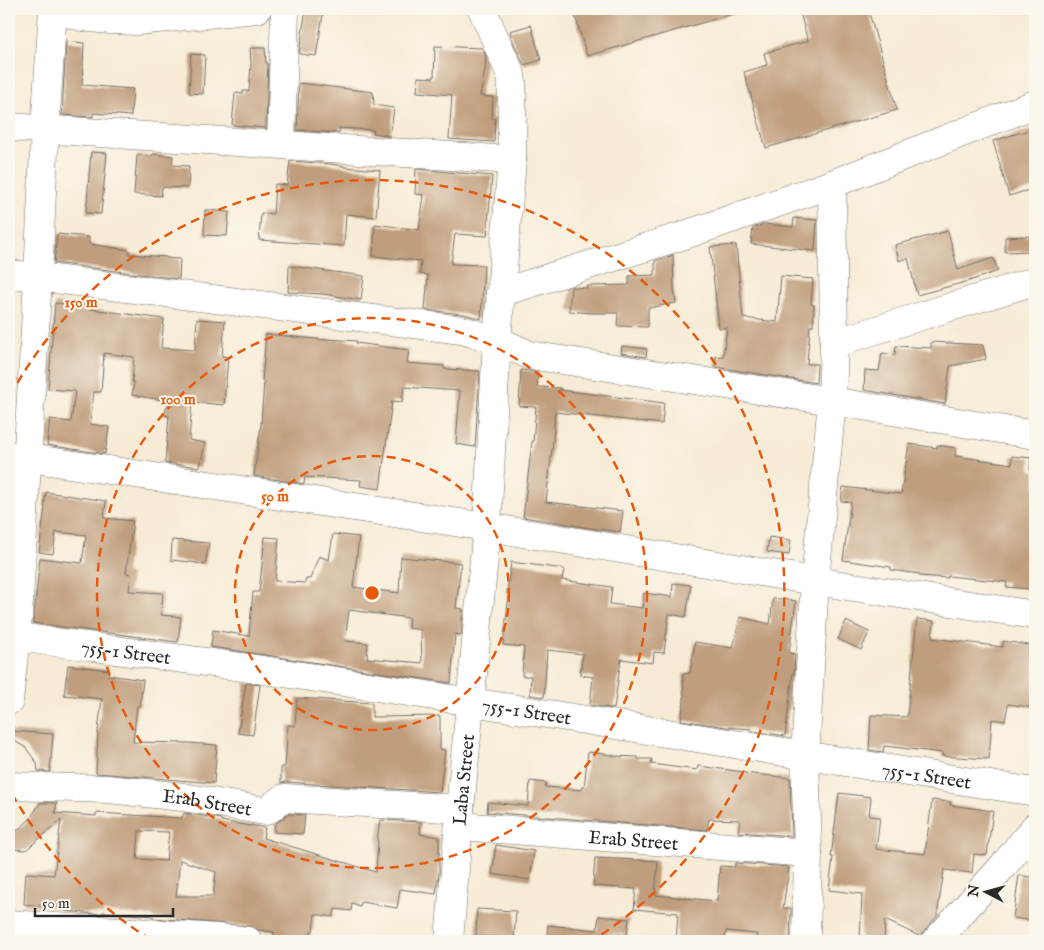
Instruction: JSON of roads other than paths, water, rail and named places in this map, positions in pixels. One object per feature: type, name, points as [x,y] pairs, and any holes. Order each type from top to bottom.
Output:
[{"type":"street","points":[[9,700],[15,623],[18,456],[38,277],[53,9],[82,17],[137,21],[257,9]]},
{"type":"street","points":[[281,144],[285,9]]},
{"type":"street","name":"Laba Street","points":[[450,941],[487,526],[500,293],[512,160],[511,75],[482,9]]},
{"type":"street","points":[[500,293],[685,235],[832,184],[1035,104]]},
{"type":"street","points":[[9,127],[512,160]]},
{"type":"street","points":[[806,941],[808,853],[805,756],[815,581],[832,401],[834,342],[832,184]]},
{"type":"street","points":[[9,274],[462,330],[497,340],[529,355],[832,401],[1035,435]]},
{"type":"street","points":[[834,342],[1035,281]]},
{"type":"street","points":[[18,456],[487,526],[815,581],[1035,615]]},
{"type":"street","name":"755-1 Street","points":[[15,623],[261,670],[471,701],[1035,792]]},
{"type":"street","name":"Erab Street","points":[[9,786],[108,789],[183,797],[265,811],[271,809],[279,800],[285,798],[460,818],[808,853]]},
{"type":"street","points":[[936,941],[1035,827]]},
{"type":"street","points":[[9,924],[134,936],[248,941]]}]
